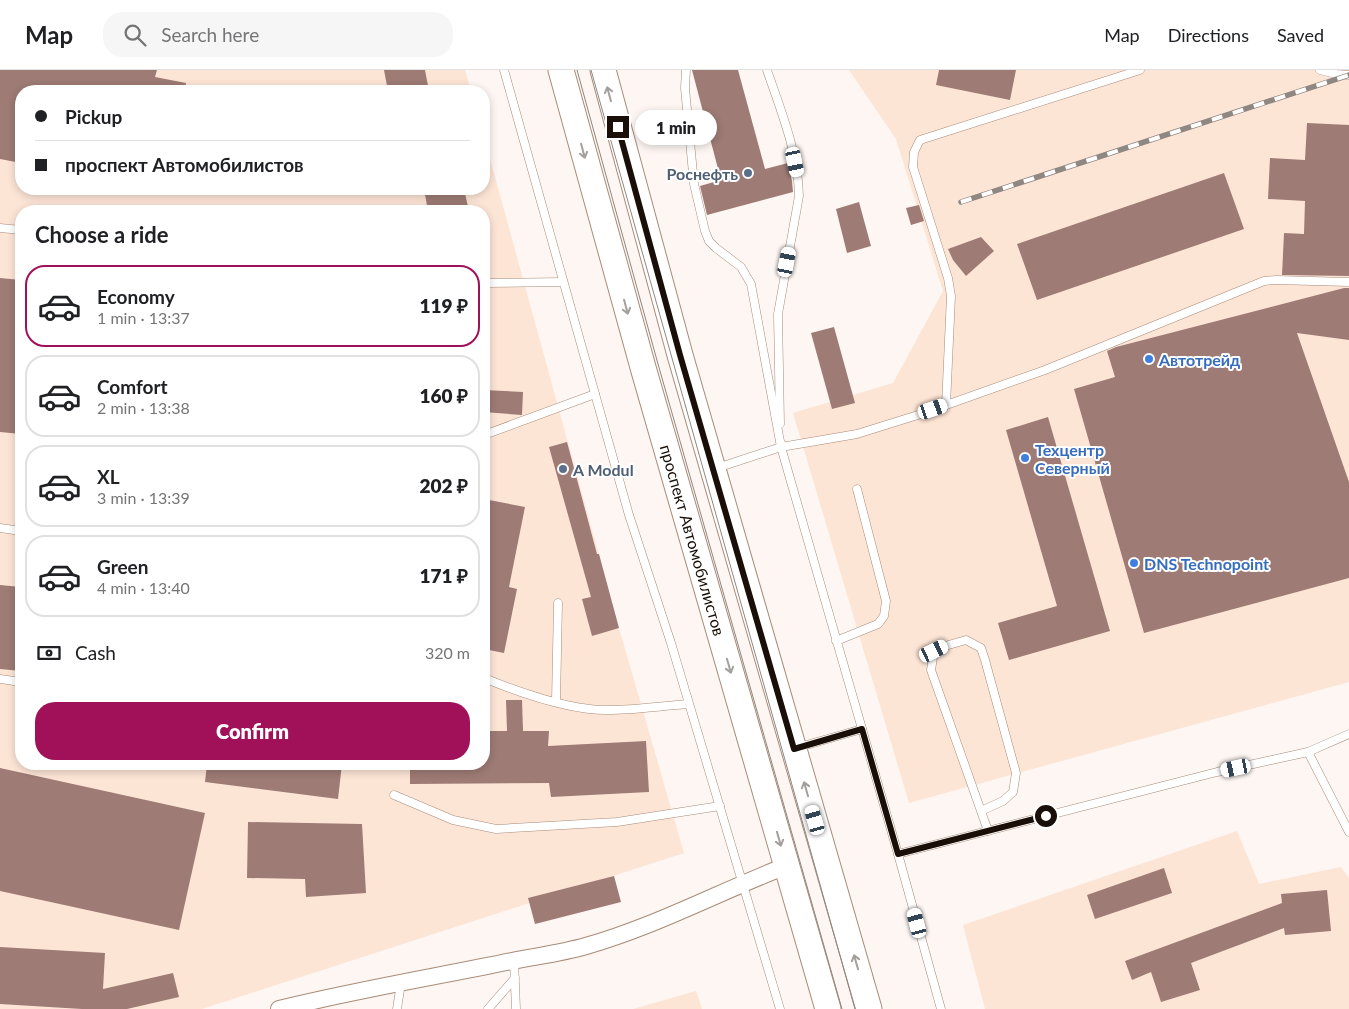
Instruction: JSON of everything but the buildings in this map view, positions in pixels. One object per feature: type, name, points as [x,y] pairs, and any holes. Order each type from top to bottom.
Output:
[{"type":"main road","name":"проспект Автомобилистов","points":[[561,70],[644,371],[828,1009]]},
{"type":"main road","points":[[602,70],[680,355],[869,1009]]},
{"type":"street","points":[[279,1009],[337,994],[586,946],[667,918],[744,882],[786,866]]},
{"type":"lane","points":[[504,70],[629,515],[671,643],[688,704],[744,882],[780,1009]]},
{"type":"lane","points":[[686,70],[685,88],[694,184],[705,232],[709,241],[716,248],[742,267],[751,284],[781,447],[941,1009]]},
{"type":"lane","points":[[767,70],[792,146],[799,187],[778,314],[781,447]]},
{"type":"lane","points":[[946,405],[950,296],[948,278],[914,167],[914,152],[920,140],[1140,70]]},
{"type":"lane","points":[[1320,70],[1349,75]]},
{"type":"lane","points":[[0,228],[15,229]]},
{"type":"lane","points":[[714,469],[781,447],[857,434],[946,405],[1045,370],[1264,281],[1349,282]]},
{"type":"lane","points":[[490,283],[564,282]]},
{"type":"lane","points":[[490,432],[595,394]]},
{"type":"lane","points":[[836,641],[878,624],[884,616],[886,601],[857,489]]},
{"type":"lane","points":[[0,528],[15,530]]},
{"type":"lane","points":[[556,701],[558,603]]},
{"type":"lane","points":[[981,811],[1003,801],[1013,792],[1016,773],[981,648],[966,640],[934,651],[931,670],[988,831]]},
{"type":"lane","points":[[0,679],[15,681]]},
{"type":"lane","points":[[490,680],[571,706],[606,710],[688,704]]},
{"type":"lane","points":[[794,749],[862,729]]},
{"type":"lane","points":[[898,854],[1217,772],[1308,752],[1349,734]]},
{"type":"lane","points":[[1308,752],[1349,832]]},
{"type":"lane","points":[[394,795],[454,820],[496,829],[617,822],[720,806]]},
{"type":"lane","points":[[514,961],[516,1009]]},
{"type":"lane","points":[[488,1009],[516,978]]},
{"type":"lane","points":[[398,1009],[400,983]]},
{"type":"shaded area","points":[[0,70],[465,70],[469,85],[15,85],[15,195],[490,195],[490,159],[619,628],[684,853],[202,1009],[0,1009]]},
{"type":"shaded area","points":[[849,70],[1349,70],[1349,682],[909,803],[793,413],[893,383],[943,291],[896,139]]},
{"type":"shaded area","points":[[1237,831],[1259,884],[1341,867],[1349,878],[1349,1009],[985,1009],[963,925]]},
{"type":"shaded area","points":[[696,991],[702,1009],[633,1009]]},
{"type":"tram line","points":[[577,70],[658,364],[842,1009]]},
{"type":"tram line","points":[[591,70],[855,1009]]},
{"type":"railway","points":[[961,202],[1349,75]]},
{"type":"place","name":"Роснефть","points":[[748,173]]},
{"type":"place","name":"Автотрейд","points":[[1149,359]]},
{"type":"place","name":"Техцентр Северный","points":[[1025,458]]},
{"type":"place","name":"A Modul","points":[[563,469]]},
{"type":"place","name":"DNS Technopoint","points":[[1134,563]]},
{"type":"route","points":[[618,127],[680,355],[794,749],[862,729],[898,854],[1046,816]]}]
